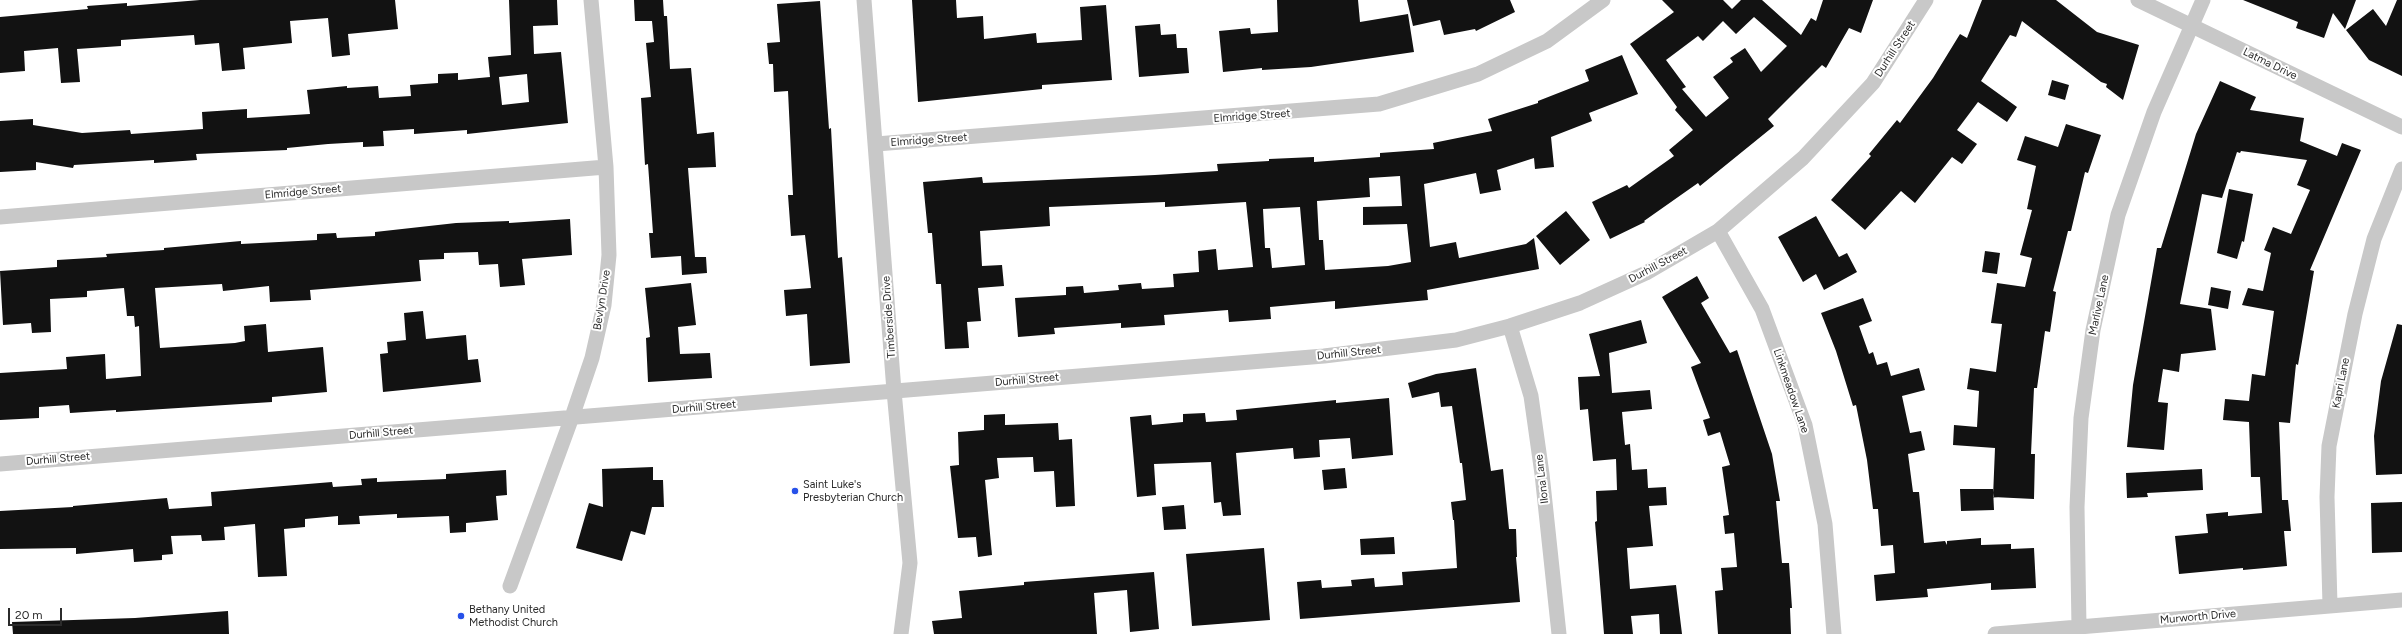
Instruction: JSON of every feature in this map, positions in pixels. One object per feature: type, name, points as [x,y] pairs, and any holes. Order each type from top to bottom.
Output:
[{"type":"street","name":"Bevlyn Drive","points":[[510,586],[592,358],[604,305],[609,255],[606,167],[591,0]]},
{"type":"street","name":"Timberside Drive","points":[[864,0],[894,391],[910,563],[901,634]]},
{"type":"street","name":"Elmridge Street","points":[[876,144],[1379,104],[1485,70],[1547,41],[1603,0]]},
{"type":"street","name":"Durhill Street","points":[[0,464],[1324,356],[1456,340],[1510,326],[1580,303],[1646,273],[1718,231],[1803,158],[1873,84],[1926,0]]},
{"type":"street","name":"Latma Drive","points":[[2138,0],[2402,127]]},
{"type":"street","name":"Marlive Lane","points":[[2079,628],[2077,507],[2080,418],[2093,330],[2118,215],[2154,112],[2203,0]]},
{"type":"street","name":"Elmridge Street","points":[[0,217],[606,167]]},
{"type":"street","name":"Kapri Lane","points":[[2330,605],[2327,497],[2329,446],[2355,314],[2374,239],[2402,169]]},
{"type":"street","name":"Linkmeadow Lane","points":[[1718,231],[1762,309],[1805,424],[1825,524],[1834,634]]},
{"type":"street","name":"Ilona Lane","points":[[1510,326],[1531,396],[1542,474],[1556,634]]},
{"type":"street","name":"Murworth Drive","points":[[1995,634],[2402,600]]},
{"type":"building","points":[[200,0],[395,0],[398,29],[348,34],[350,55],[332,57],[328,18],[290,21],[292,43],[243,48],[245,69],[222,71],[219,43],[195,45],[194,35],[121,40],[121,46],[77,49],[80,82],[61,83],[58,48],[24,51],[25,71],[0,73],[0,17],[88,9],[87,6],[127,3],[127,6]]},
{"type":"building","points":[[509,0],[557,0],[558,25],[533,26],[534,54],[561,52],[568,123],[467,134],[467,130],[414,134],[414,129],[383,131],[384,146],[363,147],[363,142],[328,144],[287,148],[287,150],[196,154],[197,160],[154,163],[154,160],[74,165],[73,168],[36,162],[36,170],[0,172],[0,121],[33,119],[33,125],[82,133],[130,130],[131,134],[203,129],[202,112],[247,109],[247,118],[310,114],[307,90],[347,86],[347,88],[378,86],[379,98],[411,96],[410,85],[438,83],[438,74],[458,73],[458,80],[490,77],[488,57],[511,55]],"holes":[[[527,74],[529,102],[502,105],[499,77]]]},
{"type":"building","points":[[634,0],[663,0],[664,16],[667,16],[670,69],[691,68],[697,134],[714,132],[716,167],[688,168],[695,257],[706,257],[707,273],[682,275],[681,256],[651,258],[649,233],[653,233],[648,164],[645,165],[641,98],[651,97],[646,43],[654,42],[652,21],[635,21]]},
{"type":"building","points":[[912,0],[956,0],[957,18],[983,16],[984,39],[1036,33],[1037,43],[1082,40],[1080,7],[1106,5],[1112,80],[1042,85],[1042,89],[918,102]]},
{"type":"building","points":[[1277,0],[1358,0],[1360,22],[1408,14],[1414,52],[1311,67],[1262,70],[1262,68],[1223,72],[1219,31],[1250,28],[1251,34],[1278,32]]},
{"type":"building","points":[[1407,0],[1510,0],[1515,12],[1476,31],[1475,29],[1444,35],[1440,20],[1413,26]]},
{"type":"building","points":[[1662,0],[1723,0],[1732,9],[1741,0],[1762,0],[1801,35],[1811,18],[1816,21],[1823,0],[1873,0],[1861,33],[1849,28],[1826,68],[1822,65],[1768,119],[1774,126],[1700,186],[1698,183],[1644,221],[1645,222],[1610,239],[1592,202],[1627,185],[1629,188],[1674,156],[1669,150],[1693,130],[1675,110],[1677,107],[1630,44],[1674,12]],"holes":[[[1754,17],[1787,46],[1761,72],[1745,48],[1730,58],[1733,62],[1713,77],[1729,98],[1706,117],[1682,89],[1686,87],[1666,60],[1698,36],[1703,41],[1723,21],[1736,34]]]},
{"type":"building","points":[[1982,0],[2056,0],[2097,32],[2139,45],[2123,100],[2106,87],[2107,84],[2101,82],[2022,21],[2016,37],[2010,35],[1981,81],[2017,107],[2007,122],[1978,102],[1957,130],[1977,144],[1962,164],[1952,157],[1915,203],[1901,191],[1865,230],[1831,200],[1871,156],[1869,154],[1897,120],[1900,123],[1933,78],[1960,34],[1967,38]]},
{"type":"building","points":[[2243,0],[2356,0],[2345,29],[2333,13],[2324,38],[2296,28],[2298,22]]},
{"type":"building","points":[[2397,0],[2402,0],[2402,76],[2369,60],[2346,30],[2373,9],[2386,26]]},
{"type":"building","points":[[820,1],[829,129],[831,128],[838,258],[842,257],[850,363],[810,366],[807,314],[786,316],[784,290],[811,288],[805,235],[791,236],[788,195],[793,195],[788,91],[774,92],[773,64],[769,64],[767,43],[780,42],[777,4]]},
{"type":"building","points":[[1160,24],[1161,35],[1176,34],[1177,48],[1187,48],[1189,73],[1139,77],[1135,26]]},
{"type":"building","points":[[1622,55],[1638,94],[1589,113],[1592,121],[1551,137],[1554,167],[1535,169],[1534,158],[1497,170],[1501,190],[1480,194],[1476,173],[1424,184],[1430,247],[1456,242],[1459,258],[1526,244],[1534,238],[1539,269],[1427,290],[1428,300],[1335,309],[1335,301],[1270,307],[1271,319],[1229,322],[1228,310],[1164,315],[1165,325],[1121,328],[1121,323],[1054,328],[1055,334],[1018,337],[1015,298],[1066,295],[1066,287],[1083,286],[1084,293],[1119,290],[1118,285],[1141,283],[1142,289],[1174,287],[1173,274],[1199,272],[1198,251],[1216,249],[1218,270],[1253,267],[1246,202],[1165,207],[1165,202],[1049,207],[1050,226],[980,231],[982,266],[1002,265],[1004,286],[978,288],[981,321],[967,322],[969,348],[945,349],[941,284],[936,284],[932,233],[928,233],[923,182],[982,177],[983,183],[1218,171],[1217,164],[1269,161],[1269,159],[1314,157],[1314,162],[1380,157],[1380,153],[1434,149],[1433,143],[1492,131],[1488,119],[1538,103],[1538,101],[1589,81],[1585,70]],"holes":[[[1400,176],[1402,206],[1363,207],[1363,225],[1407,224],[1411,262],[1388,266],[1325,270],[1323,240],[1319,240],[1317,201],[1370,197],[1369,178]],[[1300,207],[1305,265],[1272,268],[1270,248],[1265,248],[1263,209]]]},
{"type":"building","points":[[2052,80],[2069,85],[2065,100],[2048,95]]},
{"type":"building","points":[[2220,81],[2256,97],[2250,110],[2304,118],[2300,141],[2337,156],[2342,143],[2361,150],[2310,270],[2314,271],[2298,365],[2296,364],[2290,423],[2279,422],[2282,500],[2288,500],[2291,531],[2284,531],[2287,566],[2243,570],[2243,568],[2179,574],[2175,536],[2208,533],[2206,514],[2228,512],[2228,516],[2262,513],[2260,477],[2251,477],[2249,422],[2223,420],[2225,399],[2249,401],[2252,374],[2265,376],[2274,311],[2242,305],[2248,288],[2263,291],[2271,253],[2264,250],[2273,227],[2291,234],[2310,190],[2297,185],[2307,160],[2241,151],[2240,153],[2237,152],[2222,198],[2202,194],[2180,304],[2211,309],[2216,350],[2181,354],[2179,372],[2163,369],[2158,402],[2168,403],[2164,450],[2127,447],[2133,385],[2157,248],[2161,248],[2196,134]]},
{"type":"building","points":[[2066,124],[2101,135],[2088,173],[2085,172],[2071,231],[2068,231],[2053,291],[2056,292],[2050,332],[2045,331],[2037,388],[2034,388],[2031,454],[2035,454],[2034,499],[1993,497],[1995,448],[1953,445],[1954,425],[1977,427],[1979,391],[1967,389],[1970,368],[1996,372],[2002,324],[1991,323],[1997,283],[2025,287],[2032,258],[2020,255],[2032,210],[2027,209],[2036,166],[2017,160],[2025,136],[2058,147]]},
{"type":"building","points":[[2229,189],[2253,194],[2244,242],[2242,241],[2237,259],[2217,253]]},
{"type":"building","points":[[1566,211],[1590,240],[1560,265],[1536,236]]},
{"type":"building","points":[[1816,216],[1839,257],[1847,253],[1857,272],[1824,290],[1816,274],[1803,282],[1778,237]]},
{"type":"building","points":[[570,219],[572,255],[522,259],[525,285],[500,287],[498,264],[479,265],[478,252],[444,253],[444,259],[419,260],[421,281],[310,290],[311,300],[270,302],[269,286],[223,291],[222,284],[155,288],[160,348],[245,341],[244,326],[266,324],[268,352],[323,347],[327,392],[272,397],[272,402],[116,412],[116,410],[70,413],[69,405],[39,407],[39,418],[0,420],[0,373],[67,369],[66,357],[105,354],[106,379],[141,376],[139,326],[135,327],[134,316],[127,316],[124,288],[87,291],[87,297],[50,299],[51,332],[32,333],[31,323],[3,325],[0,271],[57,267],[57,260],[107,257],[106,254],[164,250],[164,248],[241,241],[241,244],[317,240],[317,234],[336,233],[337,238],[375,236],[375,232],[456,223],[509,221],[509,223]]},
{"type":"building","points":[[1985,251],[2000,253],[1997,274],[1982,272]]},
{"type":"building","points":[[1697,276],[1709,298],[1701,303],[1730,353],[1737,350],[1772,454],[1780,501],[1776,501],[1782,563],[1789,563],[1792,608],[1790,608],[1791,634],[1718,634],[1715,591],[1723,590],[1721,568],[1737,567],[1734,533],[1725,534],[1723,516],[1729,515],[1722,467],[1730,465],[1720,432],[1708,436],[1703,420],[1710,418],[1691,367],[1701,363],[1662,297]]},
{"type":"building","points":[[691,283],[696,325],[678,327],[680,354],[710,353],[712,378],[648,382],[646,338],[650,337],[645,288]]},
{"type":"building","points":[[2211,287],[2231,291],[2228,309],[2208,305]]},
{"type":"building","points":[[1863,298],[1872,321],[1859,326],[1869,354],[1873,352],[1877,365],[1887,362],[1891,376],[1919,368],[1925,390],[1902,396],[1910,433],[1921,431],[1925,450],[1908,454],[1913,492],[1919,492],[1924,543],[1945,541],[1947,545],[1947,541],[1981,538],[1981,545],[2011,544],[2011,549],[2034,548],[2036,588],[1991,590],[1991,583],[1927,589],[1928,597],[1876,601],[1874,575],[1895,573],[1893,545],[1881,546],[1878,509],[1873,509],[1867,460],[1856,405],[1853,406],[1836,351],[1821,313]]},
{"type":"building","points":[[423,311],[426,339],[466,335],[468,360],[478,359],[481,382],[383,392],[380,354],[388,353],[387,342],[406,340],[404,313]]},
{"type":"building","points":[[1641,320],[1647,343],[1609,353],[1612,393],[1650,390],[1652,409],[1622,412],[1625,445],[1630,444],[1632,470],[1647,469],[1648,488],[1666,487],[1667,505],[1649,506],[1653,546],[1627,548],[1630,589],[1676,585],[1682,634],[1660,634],[1659,614],[1631,616],[1633,634],[1604,634],[1595,522],[1597,521],[1596,491],[1617,490],[1616,459],[1593,461],[1588,409],[1580,410],[1578,377],[1600,376],[1589,334]]},
{"type":"building","points":[[2397,324],[2402,325],[2402,474],[2376,475],[2374,436],[2381,381]]},
{"type":"building","points":[[1476,368],[1491,471],[1503,469],[1509,529],[1516,529],[1516,557],[1520,602],[1300,619],[1297,582],[1321,580],[1322,588],[1352,586],[1351,580],[1374,578],[1375,587],[1403,585],[1402,572],[1457,568],[1454,520],[1451,502],[1466,500],[1462,463],[1460,463],[1452,406],[1441,407],[1439,392],[1412,398],[1408,383],[1436,374]]},
{"type":"building","points":[[1389,398],[1393,455],[1352,459],[1350,438],[1319,440],[1320,457],[1294,459],[1293,448],[1236,453],[1241,515],[1223,516],[1221,502],[1214,503],[1211,462],[1154,464],[1156,495],[1137,497],[1130,417],[1151,415],[1152,425],[1183,422],[1183,414],[1205,413],[1206,422],[1237,420],[1236,410],[1336,400],[1336,403]]},
{"type":"building","points":[[1005,414],[1005,425],[1058,423],[1059,440],[1072,439],[1075,506],[1056,507],[1054,471],[1034,472],[1033,457],[997,458],[999,478],[985,480],[992,555],[978,557],[976,537],[958,538],[950,466],[959,465],[958,432],[984,430],[984,415]]},
{"type":"building","points":[[653,467],[653,480],[663,480],[664,507],[652,507],[645,535],[631,531],[622,561],[576,548],[589,503],[603,507],[602,469]]},
{"type":"building","points":[[1345,468],[1347,488],[1324,490],[1322,470]]},
{"type":"building","points":[[2202,469],[2203,490],[2147,493],[2148,497],[2127,498],[2126,473]]},
{"type":"building","points":[[506,470],[507,495],[496,496],[498,520],[466,523],[466,532],[450,533],[449,516],[397,518],[397,514],[359,516],[360,524],[338,525],[338,516],[305,519],[305,527],[284,529],[287,576],[258,577],[255,524],[224,527],[225,540],[202,541],[201,535],[171,536],[173,554],[162,555],[162,560],[134,562],[133,549],[76,554],[76,548],[0,549],[0,511],[73,507],[167,498],[169,509],[212,506],[211,492],[332,482],[333,487],[362,485],[361,479],[377,478],[377,482],[446,479],[446,474]]},
{"type":"building","points":[[1960,489],[1993,489],[1994,510],[1961,511]]},
{"type":"building","points":[[2402,502],[2402,552],[2372,553],[2371,503]]},
{"type":"building","points":[[1184,505],[1186,529],[1164,530],[1162,507]]},
{"type":"building","points":[[1394,537],[1395,554],[1361,555],[1360,539]]},
{"type":"building","points":[[1264,548],[1270,620],[1192,626],[1186,554]]},
{"type":"building","points":[[1154,572],[1159,629],[1130,632],[1127,590],[1094,593],[1097,634],[934,634],[932,621],[962,618],[959,591],[1024,585],[1024,582]]},
{"type":"building","points":[[228,611],[229,634],[13,634],[12,622],[135,618]]},
{"type":"place","name":"Saint Luke's Presbyterian Church","points":[[795,491]]},
{"type":"place","name":"Bethany United Methodist Church","points":[[461,616]]}]
